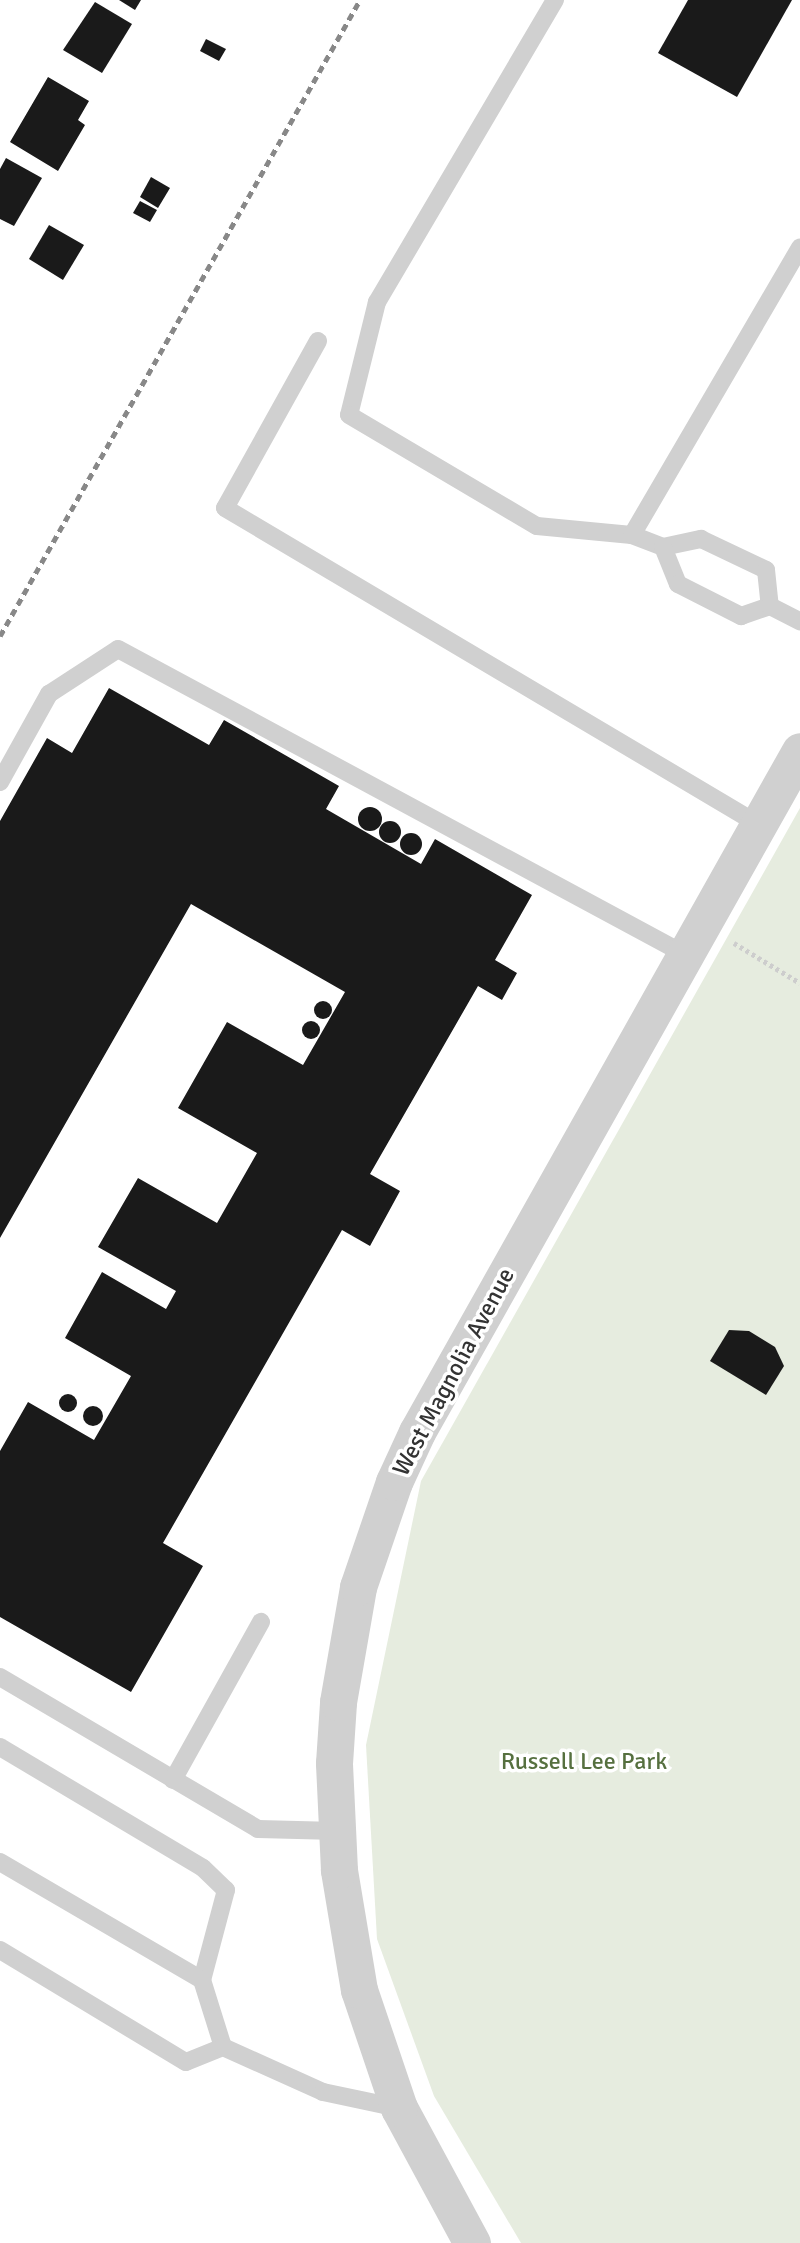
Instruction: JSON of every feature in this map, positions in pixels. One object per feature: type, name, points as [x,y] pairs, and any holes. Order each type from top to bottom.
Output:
[{"type":"street","name":"West Magnolia Avenue","points":[[472,2243],[399,2108],[359,1990],[339,1870],[337,1831],[338,1702],[358,1587],[394,1482],[417,1432],[800,751]]},
{"type":"lane","points":[[555,0],[377,302],[349,415],[537,526],[632,535],[663,547],[701,539],[766,570],[770,606]]},
{"type":"lane","points":[[632,535],[800,247]]},
{"type":"lane","points":[[318,341],[225,508],[758,824]]},
{"type":"lane","points":[[663,547],[678,584],[741,616],[770,606],[800,621]]},
{"type":"lane","points":[[0,782],[49,694],[118,649],[685,955]]},
{"type":"lane","points":[[173,1780],[261,1622]]},
{"type":"lane","points":[[0,1677],[258,1829],[337,1831]]},
{"type":"lane","points":[[0,1747],[203,1868],[226,1890],[202,1980],[223,2048]]},
{"type":"lane","points":[[0,1862],[202,1980]]},
{"type":"lane","points":[[0,1950],[186,2062],[223,2048],[323,2092],[399,2108]]},
{"type":"path","points":[[739,933],[733,945],[800,983]]},
{"type":"green space","name":"Russell Lee Park","points":[[800,808],[800,2243],[521,2243],[434,2096],[377,1939],[366,1745],[421,1481]]},
{"type":"building","points":[[119,0],[141,0],[135,10]]},
{"type":"building","points":[[688,0],[792,0],[737,97],[658,53]]},
{"type":"building","points":[[95,2],[132,24],[102,73],[63,50]]},
{"type":"building","points":[[206,39],[226,49],[219,61],[200,51]]},
{"type":"building","points":[[48,77],[89,101],[78,120],[85,125],[58,171],[10,142]]},
{"type":"building","points":[[6,158],[42,178],[14,226],[0,219],[0,169]]},
{"type":"building","points":[[151,177],[170,188],[158,208],[140,197]]},
{"type":"building","points":[[140,201],[157,210],[150,222],[133,213]]},
{"type":"building","points":[[49,225],[84,245],[63,280],[29,259]]},
{"type":"building","points":[[109,688],[209,745],[224,720],[339,786],[326,809],[421,864],[435,839],[532,895],[495,960],[517,973],[502,1000],[478,986],[370,1174],[400,1191],[370,1246],[342,1230],[163,1543],[203,1566],[131,1692],[0,1617],[0,1451],[28,1402],[94,1440],[131,1376],[65,1338],[102,1272],[166,1309],[176,1291],[98,1247],[138,1178],[217,1223],[257,1153],[178,1108],[227,1022],[303,1065],[345,992],[191,904],[0,1238],[0,821],[47,738],[72,753]]},
{"type":"building","points":[[370,807],[381,814],[382,819],[375,830],[370,831],[359,824],[358,819],[365,808]]},
{"type":"building","points":[[390,821],[398,824],[401,832],[398,840],[390,843],[382,840],[379,832],[382,824]]},
{"type":"building","points":[[411,833],[419,836],[422,844],[419,852],[411,855],[403,852],[400,844],[403,836]]},
{"type":"building","points":[[323,1001],[329,1004],[332,1010],[329,1016],[323,1019],[317,1016],[314,1010],[317,1004]]},
{"type":"building","points":[[311,1021],[319,1026],[320,1030],[315,1038],[311,1039],[303,1034],[302,1030],[307,1022]]},
{"type":"building","points":[[729,1330],[749,1331],[775,1347],[784,1366],[766,1395],[710,1361]]},
{"type":"building","points":[[68,1394],[74,1397],[77,1403],[74,1409],[68,1412],[62,1409],[59,1403],[62,1397]]},
{"type":"building","points":[[93,1406],[100,1409],[103,1416],[100,1423],[93,1426],[86,1423],[83,1416],[86,1409]]},
{"type":"railway","points":[[0,636],[360,0]]}]
